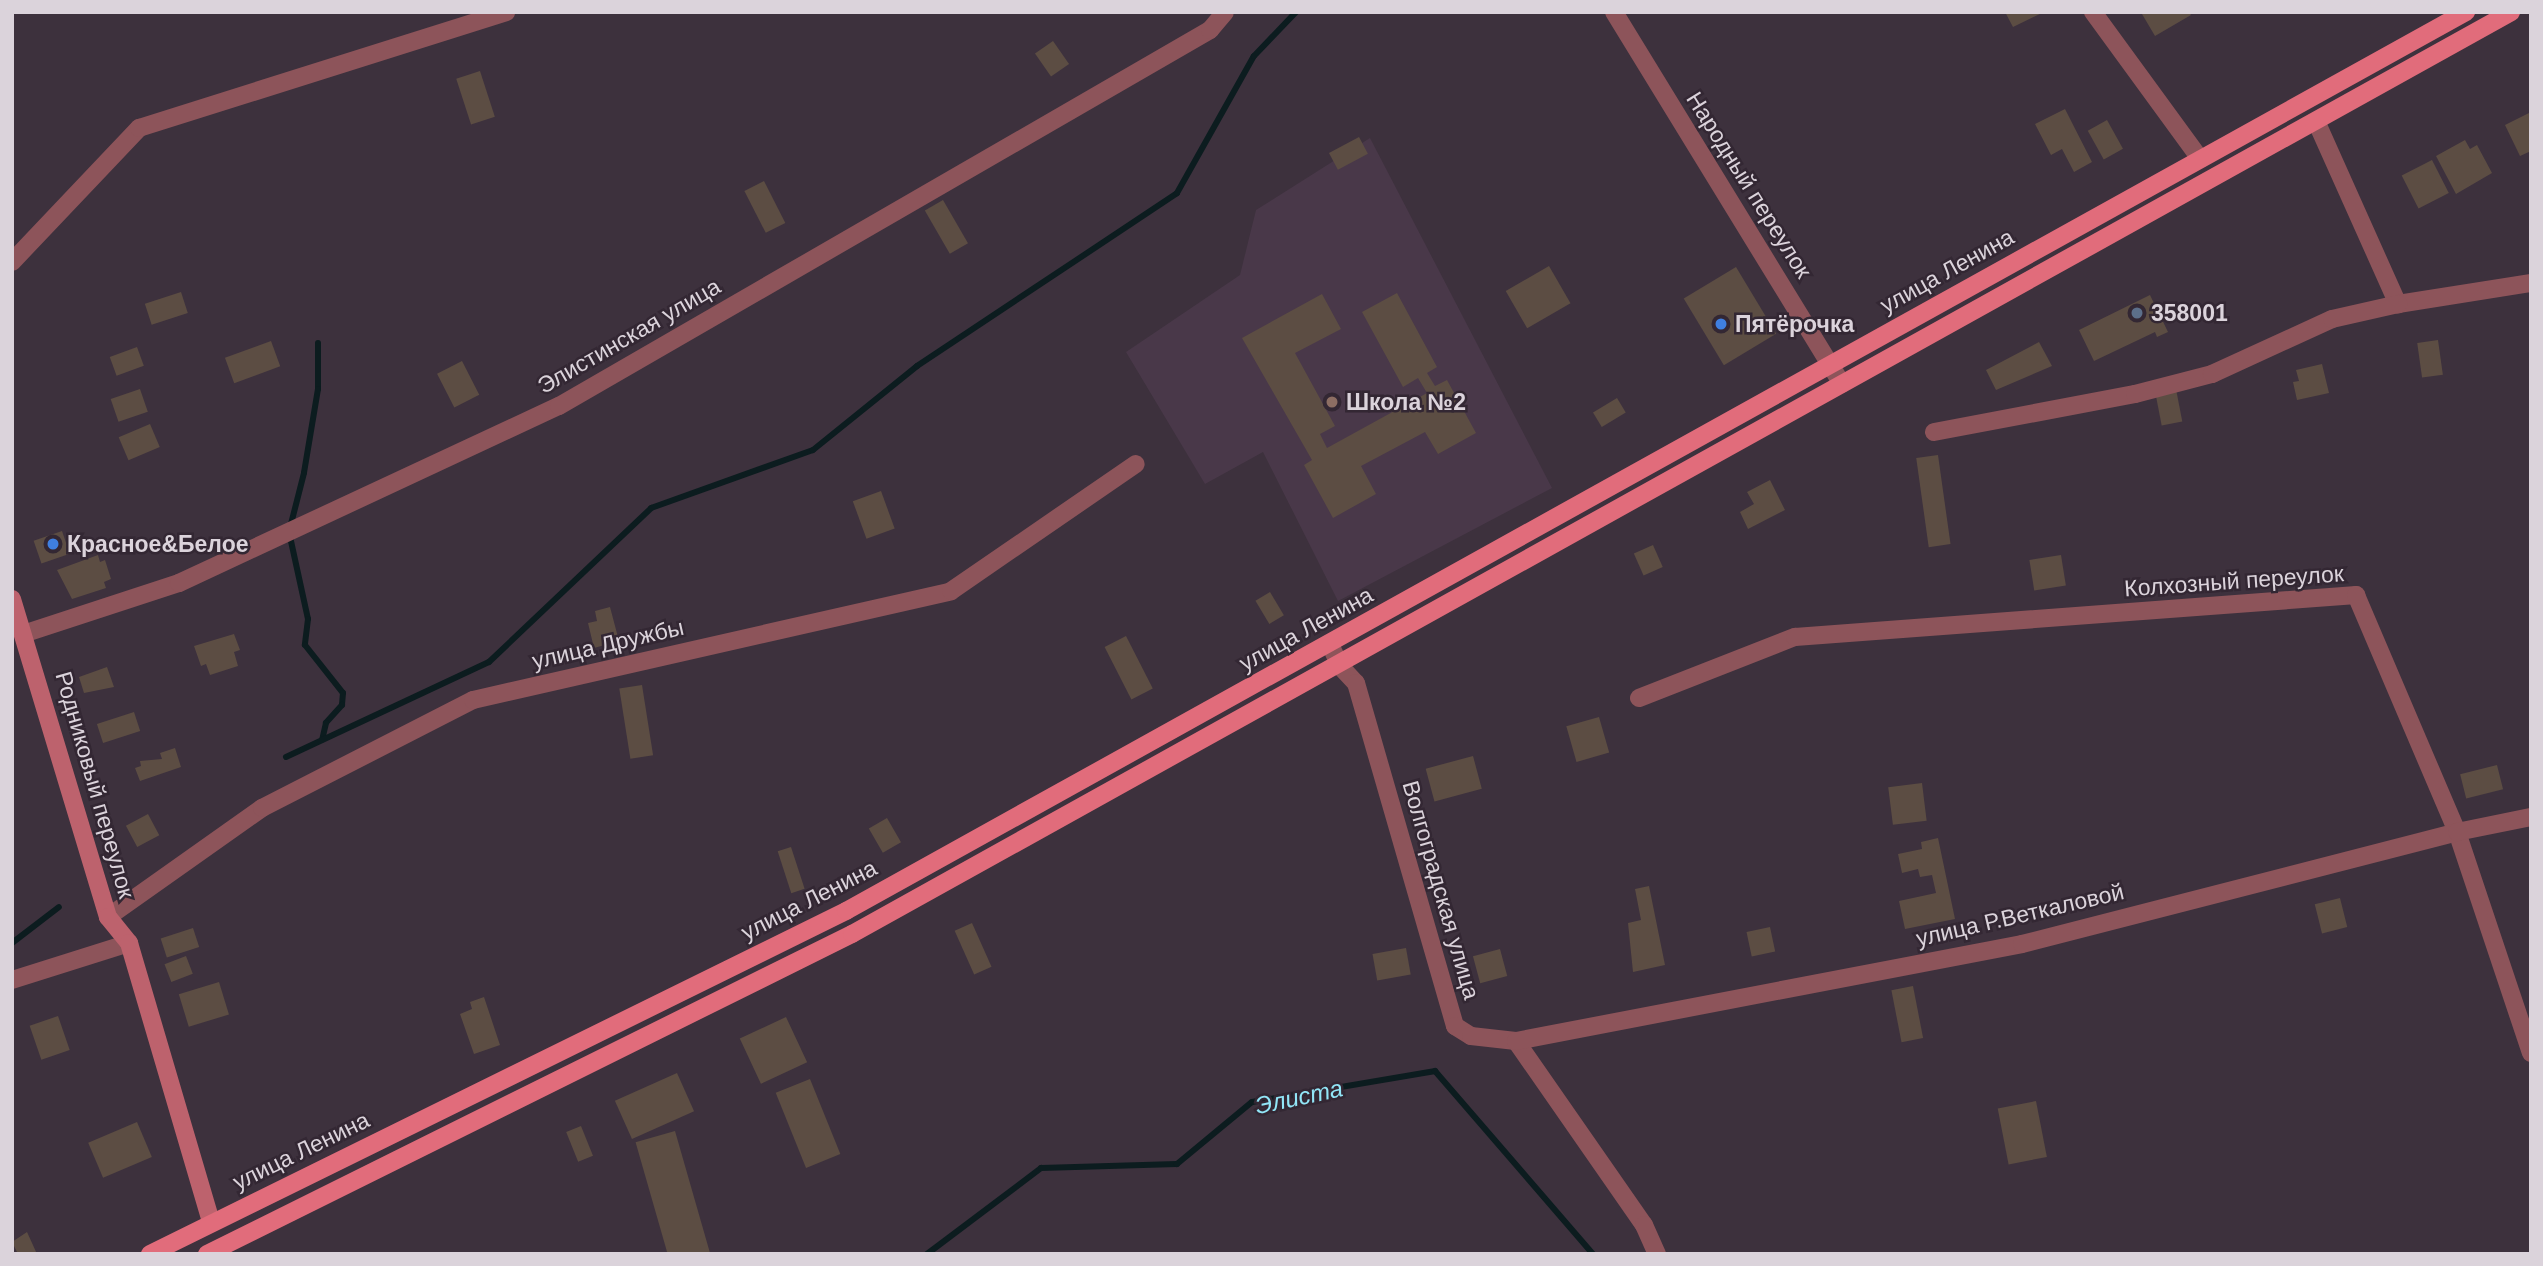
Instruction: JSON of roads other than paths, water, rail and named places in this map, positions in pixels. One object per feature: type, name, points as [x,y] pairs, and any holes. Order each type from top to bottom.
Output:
[{"type":"main road","name":"улица Ленина","points":[[150,1254],[846,911],[2466,12]]},
{"type":"main road","name":"улица Ленина","points":[[215,1250],[852,934],[1340,666],[2511,12]]},
{"type":"main road","points":[[211,1222],[215,1250]]},
{"type":"street","points":[[12,262],[139,128],[506,12]]},
{"type":"street","name":"Элистинская улица","points":[[23,634],[179,583],[559,406],[1210,30],[1225,12]]},
{"type":"street","name":"Народный переулок","points":[[1614,12],[1842,384]]},
{"type":"street","points":[[2093,12],[2200,159]]},
{"type":"street","points":[[2316,121],[2398,304]]},
{"type":"street","points":[[1934,432],[2135,394],[2212,374],[2332,319],[2398,304],[2531,283]]},
{"type":"street","name":"улица Дружбы","points":[[108,917],[262,808],[474,700],[951,591],[1136,464]]},
{"type":"street","name":"Колхозный переулок","points":[[1639,698],[1794,637],[2356,595],[2457,832],[2531,1053]]},
{"type":"street","name":"Родниковый переулок","points":[[12,599],[108,917],[129,943],[211,1222]]},
{"type":"street","name":"Волгоградская улица","points":[[1330,644],[1340,666],[1356,683],[1455,1026],[1471,1036],[1516,1041]]},
{"type":"street","name":"улица Р.Веткаловой","points":[[1516,1041],[2022,944],[2457,832],[2531,817]]},
{"type":"street","points":[[12,979],[129,943]]},
{"type":"street","points":[[1516,1041],[1644,1225],[1657,1254]]},
{"type":"waterway","points":[[286,757],[489,662],[651,508],[813,450],[917,366],[1177,193],[1254,56],[1296,12]]},
{"type":"waterway","points":[[318,343],[318,389],[304,473],[289,532],[308,619],[305,645],[343,693],[342,705],[326,723],[322,740]]},
{"type":"waterway","points":[[12,943],[59,907]]},
{"type":"waterway","name":"Элиста","points":[[927,1254],[1041,1168],[1177,1164],[1252,1102],[1435,1071],[1593,1254]]},
{"type":"place","name":"358001","points":[[2137,313]]},
{"type":"place","name":"Пятёрочка","points":[[1721,324]]},
{"type":"place","name":"Школа №2","points":[[1332,402]]},
{"type":"place","name":"Красное&Белое","points":[[53,544]]}]
